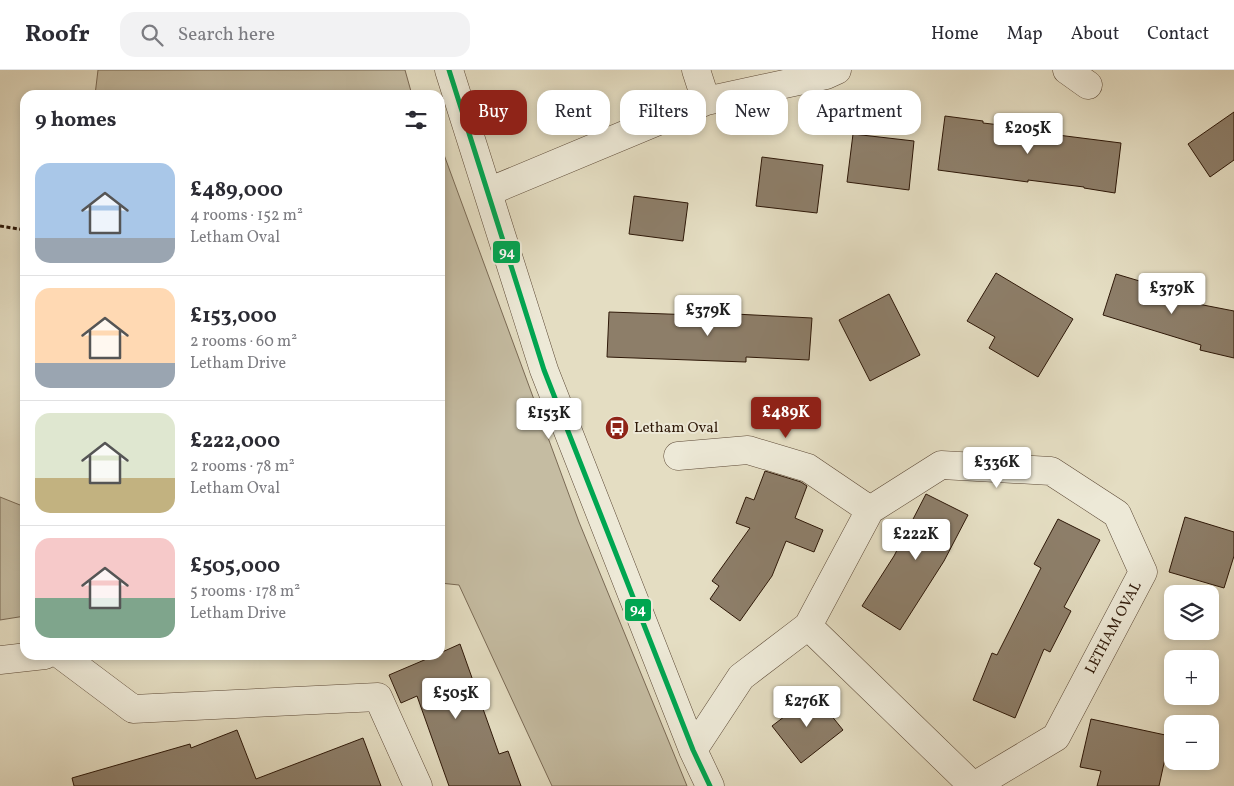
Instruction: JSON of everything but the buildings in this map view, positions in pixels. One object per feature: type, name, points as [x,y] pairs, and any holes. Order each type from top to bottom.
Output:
[{"type":"street","points":[[449,70],[544,370],[693,750],[710,786]]},
{"type":"street","points":[[696,70],[702,90]]},
{"type":"street","points":[[706,101],[826,75],[837,70]]},
{"type":"street","points":[[488,192],[625,135]]},
{"type":"street","points":[[678,456],[748,450],[808,468],[870,510]]},
{"type":"street","name":"LETHAM OVAL","points":[[693,750],[741,677],[808,626],[870,510],[941,465],[1051,471],[1117,514],[1143,572],[1056,737],[973,786],[808,626]]},
{"type":"street","points":[[0,660],[20,658]]},
{"type":"street","points":[[68,660],[132,709],[378,697],[418,786]]},
{"type":"path","points":[[0,226],[20,229]]},
{"type":"shaded area","points":[[98,70],[405,70],[411,90],[96,90]]},
{"type":"shaded area","points":[[445,157],[579,522],[687,786],[552,786],[459,585],[445,584]]},
{"type":"shaded area","points":[[0,497],[20,505],[20,617],[0,620]]},
{"type":"transit line","name":"94","points":[[449,70],[544,370],[693,750],[710,786]]},
{"type":"place","name":"Letham Oval","points":[[617,428]]}]
